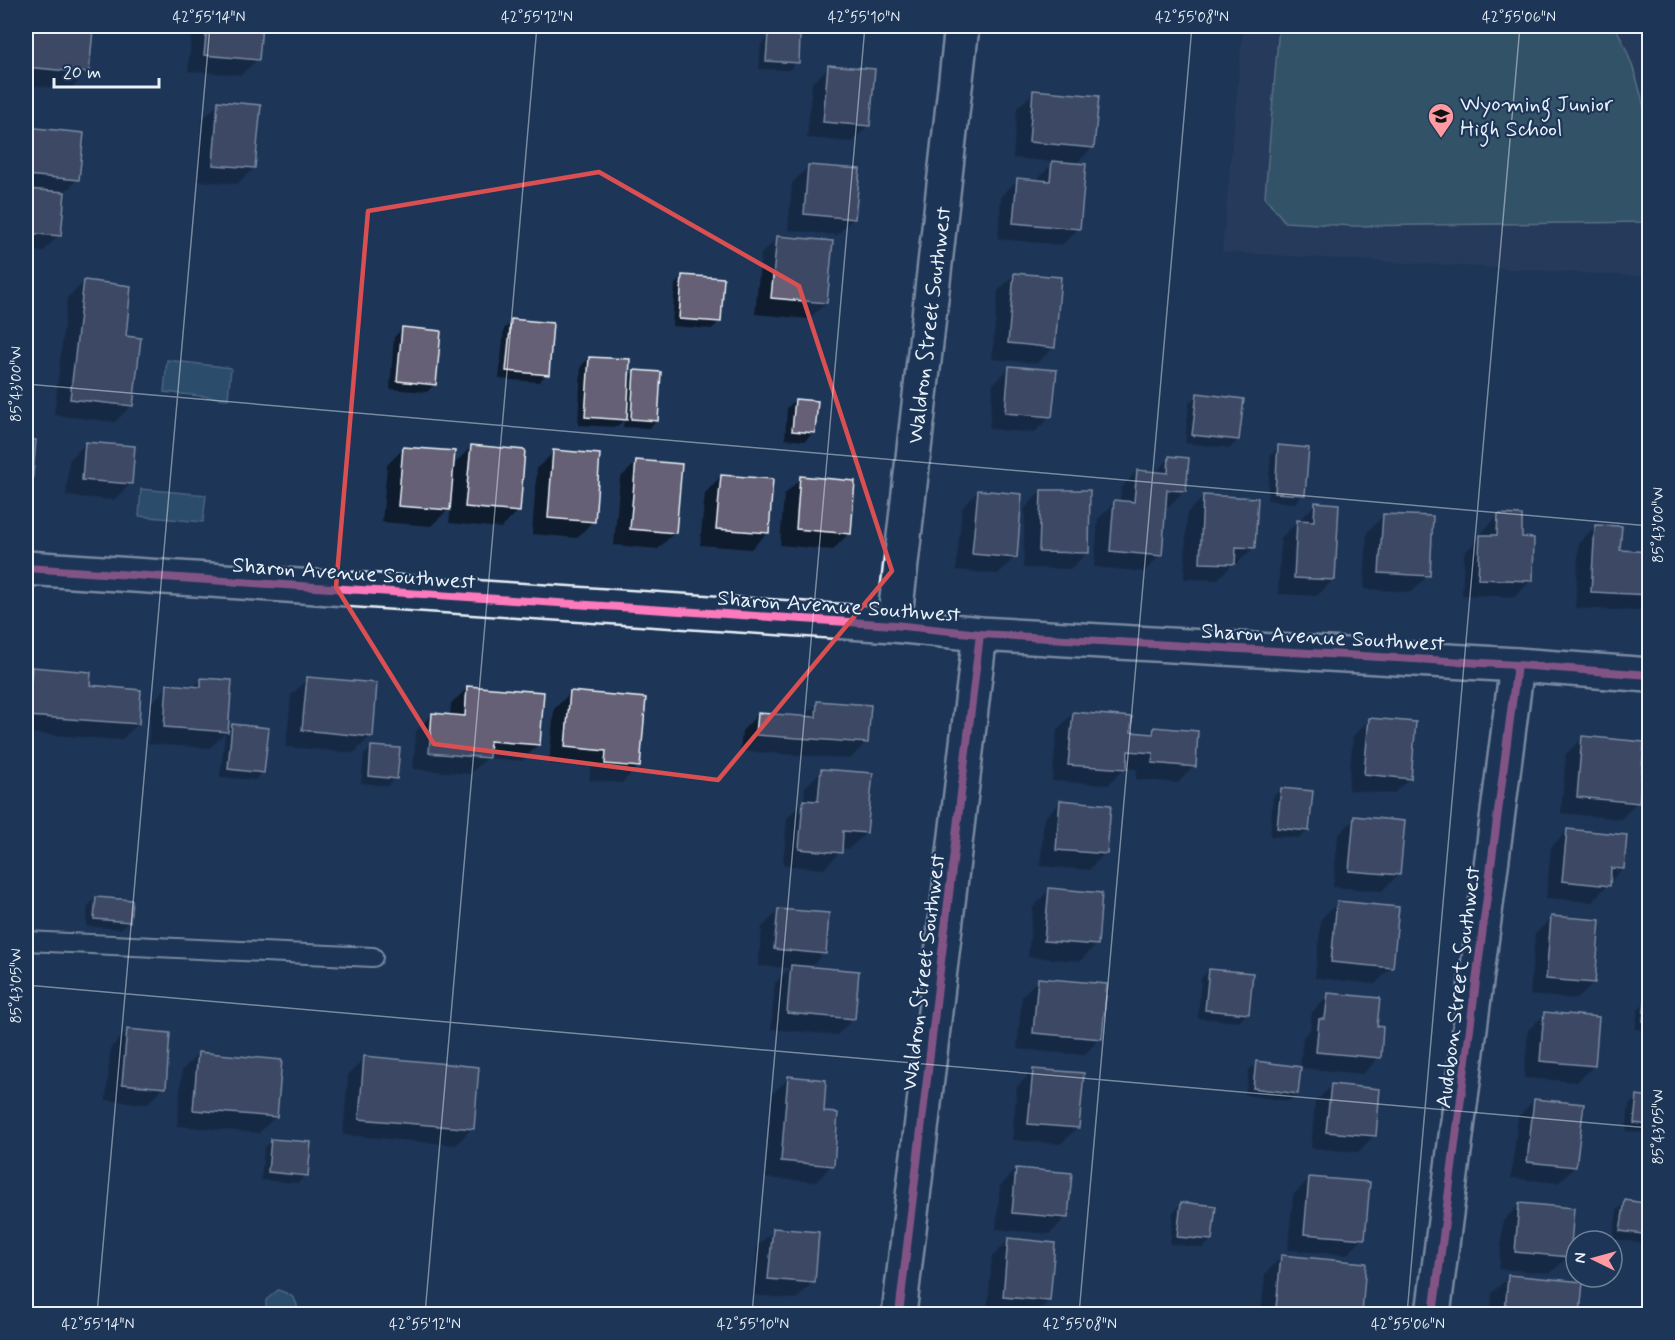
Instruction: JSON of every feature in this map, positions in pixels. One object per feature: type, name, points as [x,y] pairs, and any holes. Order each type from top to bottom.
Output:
[{"type":"street","name":"Waldron Street Southwest","points":[[894,625],[962,26]]},
{"type":"street","name":"Sharon Avenue Southwest","points":[[26,568],[894,625],[980,634],[1517,665],[1650,675]]},
{"type":"street","name":"Waldron Street Southwest","points":[[899,1314],[980,634]]},
{"type":"street","name":"Audobon Street Southwest","points":[[1433,1314],[1517,665]]},
{"type":"lane","points":[[26,941],[373,957]]},
{"type":"highlighted area","points":[[599,172],[799,286],[892,571],[718,780],[434,744],[336,587],[368,211]]},
{"type":"shaded area","name":"Wyoming Junior High School","points":[[1243,26],[1649,26],[1649,277],[1222,252]]},
{"type":"shaded area","points":[[167,360],[231,368],[228,399],[164,392]]},
{"type":"shaded area","points":[[141,489],[206,495],[203,522],[139,516]]},
{"type":"shaded area","points":[[278,1290],[293,1298],[297,1304],[298,1314],[266,1314],[266,1300]]},
{"type":"green space","name":"Wyoming Junior High School","points":[[1279,26],[1615,26],[1642,97],[1648,128],[1651,162],[1648,222],[1353,226],[1285,222],[1265,197]]},
{"type":"building","points":[[26,26],[93,29],[89,73],[26,67]]},
{"type":"building","points":[[207,26],[262,26],[259,60],[204,55]]},
{"type":"building","points":[[768,34],[800,36],[799,63],[766,61]]},
{"type":"building","points":[[828,65],[875,69],[870,126],[823,122]]},
{"type":"building","points":[[1033,90],[1099,96],[1094,148],[1029,142]]},
{"type":"building","points":[[218,101],[261,105],[255,168],[213,165]]},
{"type":"building","points":[[26,127],[84,133],[79,180],[26,175]]},
{"type":"building","points":[[1052,161],[1086,164],[1080,229],[1013,223],[1017,178],[1050,181]]},
{"type":"building","points":[[808,165],[860,169],[855,219],[804,214]]},
{"type":"building","points":[[26,189],[65,192],[61,236],[26,233]]},
{"type":"building","points":[[777,236],[833,241],[827,303],[771,298]]},
{"type":"building","points":[[1014,273],[1061,277],[1055,348],[1008,343]]},
{"type":"building","points":[[682,275],[724,278],[721,322],[679,319]]},
{"type":"building","points":[[84,280],[131,286],[126,336],[141,338],[133,406],[70,399]]},
{"type":"building","points":[[511,319],[553,323],[549,375],[506,371]]},
{"type":"building","points":[[402,327],[441,331],[436,385],[397,381]]},
{"type":"building","points":[[589,357],[630,359],[627,420],[585,417]]},
{"type":"building","points":[[1009,366],[1057,370],[1052,417],[1005,413]]},
{"type":"building","points":[[634,370],[661,372],[658,421],[631,419]]},
{"type":"building","points":[[1197,393],[1244,399],[1239,440],[1192,435]]},
{"type":"building","points":[[795,399],[818,401],[815,433],[792,431]]},
{"type":"building","points":[[26,439],[36,440],[31,497],[26,497]]},
{"type":"building","points":[[85,442],[135,446],[132,484],[82,480]]},
{"type":"building","points":[[471,445],[525,450],[520,512],[465,507]]},
{"type":"building","points":[[1278,445],[1309,448],[1305,495],[1275,493]]},
{"type":"building","points":[[403,447],[455,451],[450,510],[398,506]]},
{"type":"building","points":[[553,450],[600,454],[595,522],[548,518]]},
{"type":"building","points":[[1169,456],[1189,458],[1186,491],[1167,490],[1162,556],[1110,551],[1114,500],[1134,502],[1137,470],[1168,473]]},
{"type":"building","points":[[636,460],[682,464],[676,533],[630,529]]},
{"type":"building","points":[[721,475],[773,479],[769,533],[716,529]]},
{"type":"building","points":[[800,476],[855,481],[851,534],[796,529]]},
{"type":"building","points":[[978,490],[1022,494],[1017,558],[972,554]]},
{"type":"building","points":[[1041,490],[1090,490],[1089,553],[1039,552]]},
{"type":"building","points":[[1203,495],[1258,498],[1255,548],[1236,547],[1235,564],[1200,563]]},
{"type":"building","points":[[1315,502],[1339,504],[1335,580],[1294,578],[1297,520],[1314,521]]},
{"type":"building","points":[[1383,514],[1433,516],[1430,576],[1379,573]]},
{"type":"building","points":[[1498,514],[1522,515],[1522,537],[1534,538],[1533,581],[1478,579],[1480,535],[1497,535]]},
{"type":"building","points":[[1595,525],[1622,526],[1620,550],[1650,552],[1650,595],[1591,592]]},
{"type":"building","points":[[32,667],[91,672],[90,685],[141,690],[139,724],[28,716]]},
{"type":"building","points":[[307,677],[377,683],[373,737],[302,730]]},
{"type":"building","points":[[201,678],[232,680],[228,732],[164,727],[167,684],[201,687]]},
{"type":"building","points":[[467,686],[544,692],[540,745],[490,741],[489,758],[429,753],[432,713],[465,716]]},
{"type":"building","points":[[570,691],[646,698],[640,767],[605,764],[606,751],[565,747]]},
{"type":"building","points":[[817,701],[871,705],[868,743],[756,735],[758,713],[816,717]]},
{"type":"building","points":[[1073,712],[1132,717],[1131,732],[1153,734],[1154,727],[1198,731],[1196,767],[1152,763],[1153,753],[1128,751],[1127,769],[1068,765]]},
{"type":"building","points":[[1369,718],[1416,722],[1411,779],[1364,774]]},
{"type":"building","points":[[232,724],[269,728],[264,773],[228,769]]},
{"type":"building","points":[[1582,736],[1644,742],[1639,803],[1577,797]]},
{"type":"building","points":[[371,746],[400,748],[397,779],[369,776]]},
{"type":"building","points":[[821,769],[873,773],[867,833],[843,831],[842,853],[799,849],[803,800],[818,801]]},
{"type":"building","points":[[1281,788],[1313,791],[1309,831],[1277,828]]},
{"type":"building","points":[[1060,800],[1111,805],[1107,854],[1056,850]]},
{"type":"building","points":[[1354,816],[1405,821],[1400,875],[1349,871]]},
{"type":"building","points":[[1567,829],[1627,835],[1624,869],[1611,868],[1610,886],[1562,881]]},
{"type":"building","points":[[1049,888],[1102,893],[1098,945],[1044,941]]},
{"type":"building","points":[[96,897],[132,900],[130,922],[94,919]]},
{"type":"building","points":[[1337,901],[1399,907],[1393,968],[1331,962]]},
{"type":"building","points":[[778,909],[829,913],[826,954],[774,949]]},
{"type":"building","points":[[1551,916],[1600,920],[1595,983],[1546,979]]},
{"type":"building","points":[[791,965],[859,971],[855,1019],[787,1013]]},
{"type":"building","points":[[1209,969],[1253,973],[1249,1014],[1205,1010]]},
{"type":"building","points":[[1038,978],[1107,984],[1102,1039],[1033,1033]]},
{"type":"building","points":[[1328,993],[1380,998],[1377,1026],[1383,1027],[1381,1058],[1316,1052],[1319,1019],[1325,1019]]},
{"type":"building","points":[[1645,1001],[1650,1001],[1650,1022],[1643,1021]]},
{"type":"building","points":[[1544,1012],[1599,1017],[1595,1066],[1540,1061]]},
{"type":"building","points":[[127,1029],[170,1033],[166,1088],[122,1084]]},
{"type":"building","points":[[198,1052],[282,1060],[277,1117],[193,1110]]},
{"type":"building","points":[[364,1056],[479,1067],[474,1129],[359,1119]]},
{"type":"building","points":[[1256,1061],[1301,1067],[1298,1094],[1253,1088]]},
{"type":"building","points":[[1033,1069],[1084,1073],[1079,1128],[1028,1124]]},
{"type":"building","points":[[788,1076],[826,1080],[824,1112],[838,1113],[834,1166],[781,1161]]},
{"type":"building","points":[[1331,1084],[1380,1089],[1376,1136],[1326,1132]]},
{"type":"building","points":[[1637,1095],[1650,1097],[1650,1125],[1634,1123]]},
{"type":"building","points":[[1534,1099],[1584,1104],[1576,1167],[1527,1162]]},
{"type":"building","points":[[271,1139],[311,1142],[308,1176],[268,1172]]},
{"type":"building","points":[[1016,1168],[1072,1173],[1068,1218],[1012,1213]]},
{"type":"building","points":[[1309,1177],[1370,1182],[1365,1239],[1304,1234]]},
{"type":"building","points":[[1625,1200],[1650,1204],[1650,1235],[1620,1229]]},
{"type":"building","points":[[1181,1202],[1216,1206],[1212,1240],[1177,1237]]},
{"type":"building","points":[[1519,1203],[1574,1208],[1572,1229],[1564,1229],[1564,1256],[1515,1252]]},
{"type":"building","points":[[773,1228],[819,1232],[815,1283],[768,1279]]},
{"type":"building","points":[[1008,1238],[1055,1243],[1050,1301],[1003,1297]]},
{"type":"building","points":[[1281,1255],[1366,1263],[1362,1314],[1276,1308]]},
{"type":"building","points":[[1508,1275],[1564,1280],[1564,1289],[1582,1289],[1580,1314],[1505,1314]]},
{"type":"cycle path","points":[[26,568],[894,625],[980,634],[1517,665],[1650,675]]},
{"type":"cycle path","points":[[899,1314],[980,634]]},
{"type":"cycle path","points":[[1433,1314],[1517,665]]},
{"type":"place","name":"Wyoming Junior High School","points":[[1441,139]]}]
